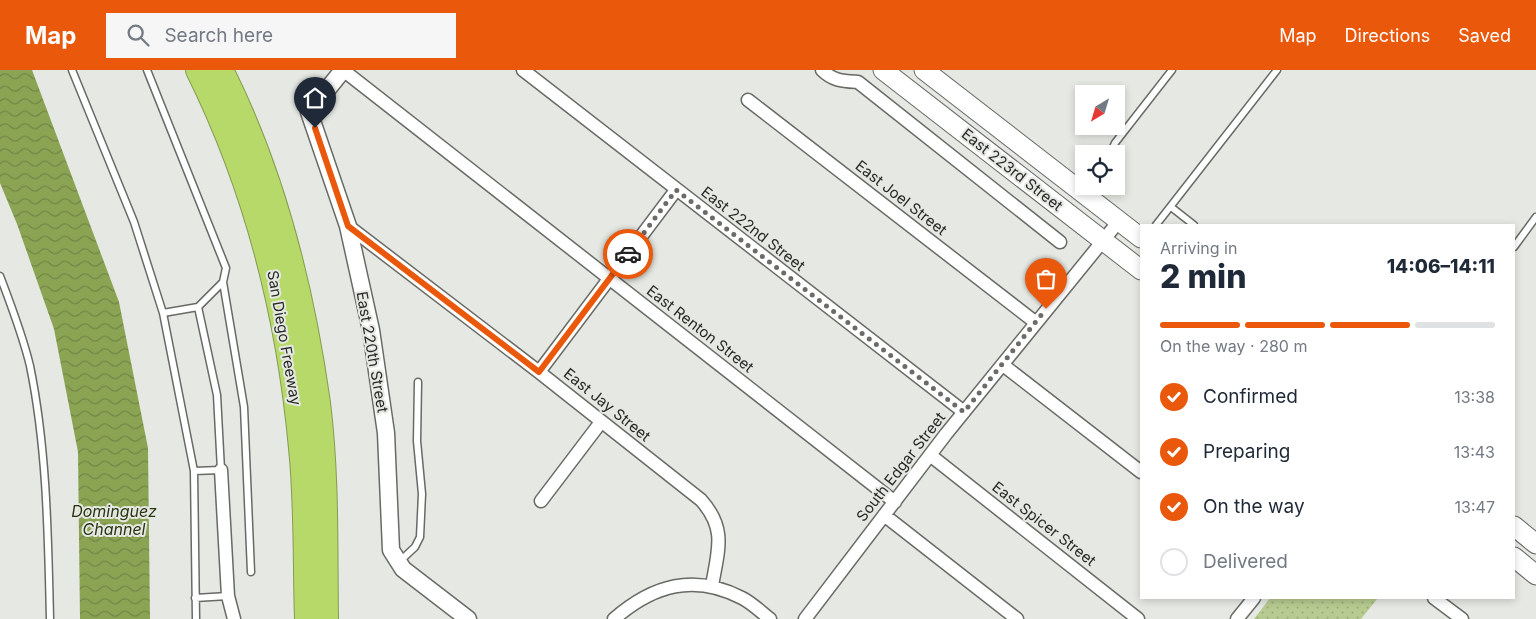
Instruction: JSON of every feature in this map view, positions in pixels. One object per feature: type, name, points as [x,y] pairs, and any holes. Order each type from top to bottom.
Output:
[{"type":"highway","name":"San Diego Freeway","points":[[198,70],[224,127],[260,225],[285,330],[302,450],[307,619]]},
{"type":"highway","points":[[213,70],[240,131],[262,194],[278,245],[296,319],[313,442],[318,619]]},
{"type":"highway","points":[[221,70],[254,143],[286,245],[299,298],[318,404],[324,490],[326,619]]},
{"type":"highway","points":[[236,70],[254,111],[290,211],[304,260],[320,340],[330,398],[335,460],[339,619]]},
{"type":"main road","name":"East 223rd Street","points":[[883,70],[1140,269]]},
{"type":"main road","name":"East 223rd Street","points":[[924,70],[1075,180]]},
{"type":"main road","name":"East 223rd Street","points":[[1095,195],[1119,221],[1140,237]]},
{"type":"main road","points":[[1515,527],[1536,544]]},
{"type":"main road","points":[[1515,558],[1536,574]]},
{"type":"street","name":"East 220th Street","points":[[343,70],[310,112],[348,226],[371,330],[386,433],[392,550],[403,569],[468,619]]},
{"type":"street","name":"East Renton Street","points":[[343,70],[895,502]]},
{"type":"street","name":"East 222nd Street","points":[[524,70],[964,412]]},
{"type":"street","points":[[822,70],[830,77],[839,81],[858,82],[1060,242]]},
{"type":"street","name":"East Joel Street","points":[[748,100],[1035,322]]},
{"type":"street","points":[[539,372],[676,190]]},
{"type":"street","name":"South Edgar Street","points":[[805,619],[930,455],[1003,365],[1035,322],[1119,221]]},
{"type":"street","name":"East Jay Street","points":[[348,226],[539,372],[701,500],[711,511],[717,523],[718,536],[712,586]]},
{"type":"street","points":[[1003,365],[1140,471]]},
{"type":"street","points":[[541,501],[601,422]]},
{"type":"street","name":"East Spicer Street","points":[[930,455],[1138,619]]},
{"type":"street","points":[[221,470],[228,596],[234,619]]},
{"type":"street","points":[[884,515],[1017,619]]},
{"type":"street","points":[[614,619],[632,604],[657,590],[683,586],[712,586],[744,598],[770,619]]},
{"type":"street","points":[[1237,619],[1253,599]]},
{"type":"street","points":[[1435,599],[1462,619]]},
{"type":"lane","points":[[72,70],[134,222],[163,313],[194,471],[196,619]]},
{"type":"lane","points":[[146,70],[226,268],[223,282],[244,407],[251,572]]},
{"type":"lane","points":[[1114,145],[1172,70]]},
{"type":"lane","points":[[1157,224],[1277,70]]},
{"type":"lane","points":[[1171,206],[1193,224]]},
{"type":"lane","points":[[1515,246],[1536,217]]},
{"type":"lane","points":[[0,276],[30,365],[48,514],[50,619]]},
{"type":"lane","points":[[163,313],[198,307],[223,282]]},
{"type":"lane","points":[[194,471],[221,470],[217,395],[198,307]]},
{"type":"lane","points":[[399,562],[415,547],[420,537],[422,494],[417,441],[418,382]]},
{"type":"lane","points":[[195,598],[228,596]]},
{"type":"shaded area","points":[[1269,599],[1377,599],[1361,619],[1254,619]]},
{"type":"water","name":"Dominguez Channel","points":[[0,70],[32,70],[119,302],[148,448],[150,619],[80,619],[78,452],[54,329],[17,224],[0,183]]},
{"type":"way so far","points":[[628,254],[676,190],[964,412],[1046,309]]},
{"type":"route","points":[[315,128],[348,226],[539,372],[628,254]]}]
